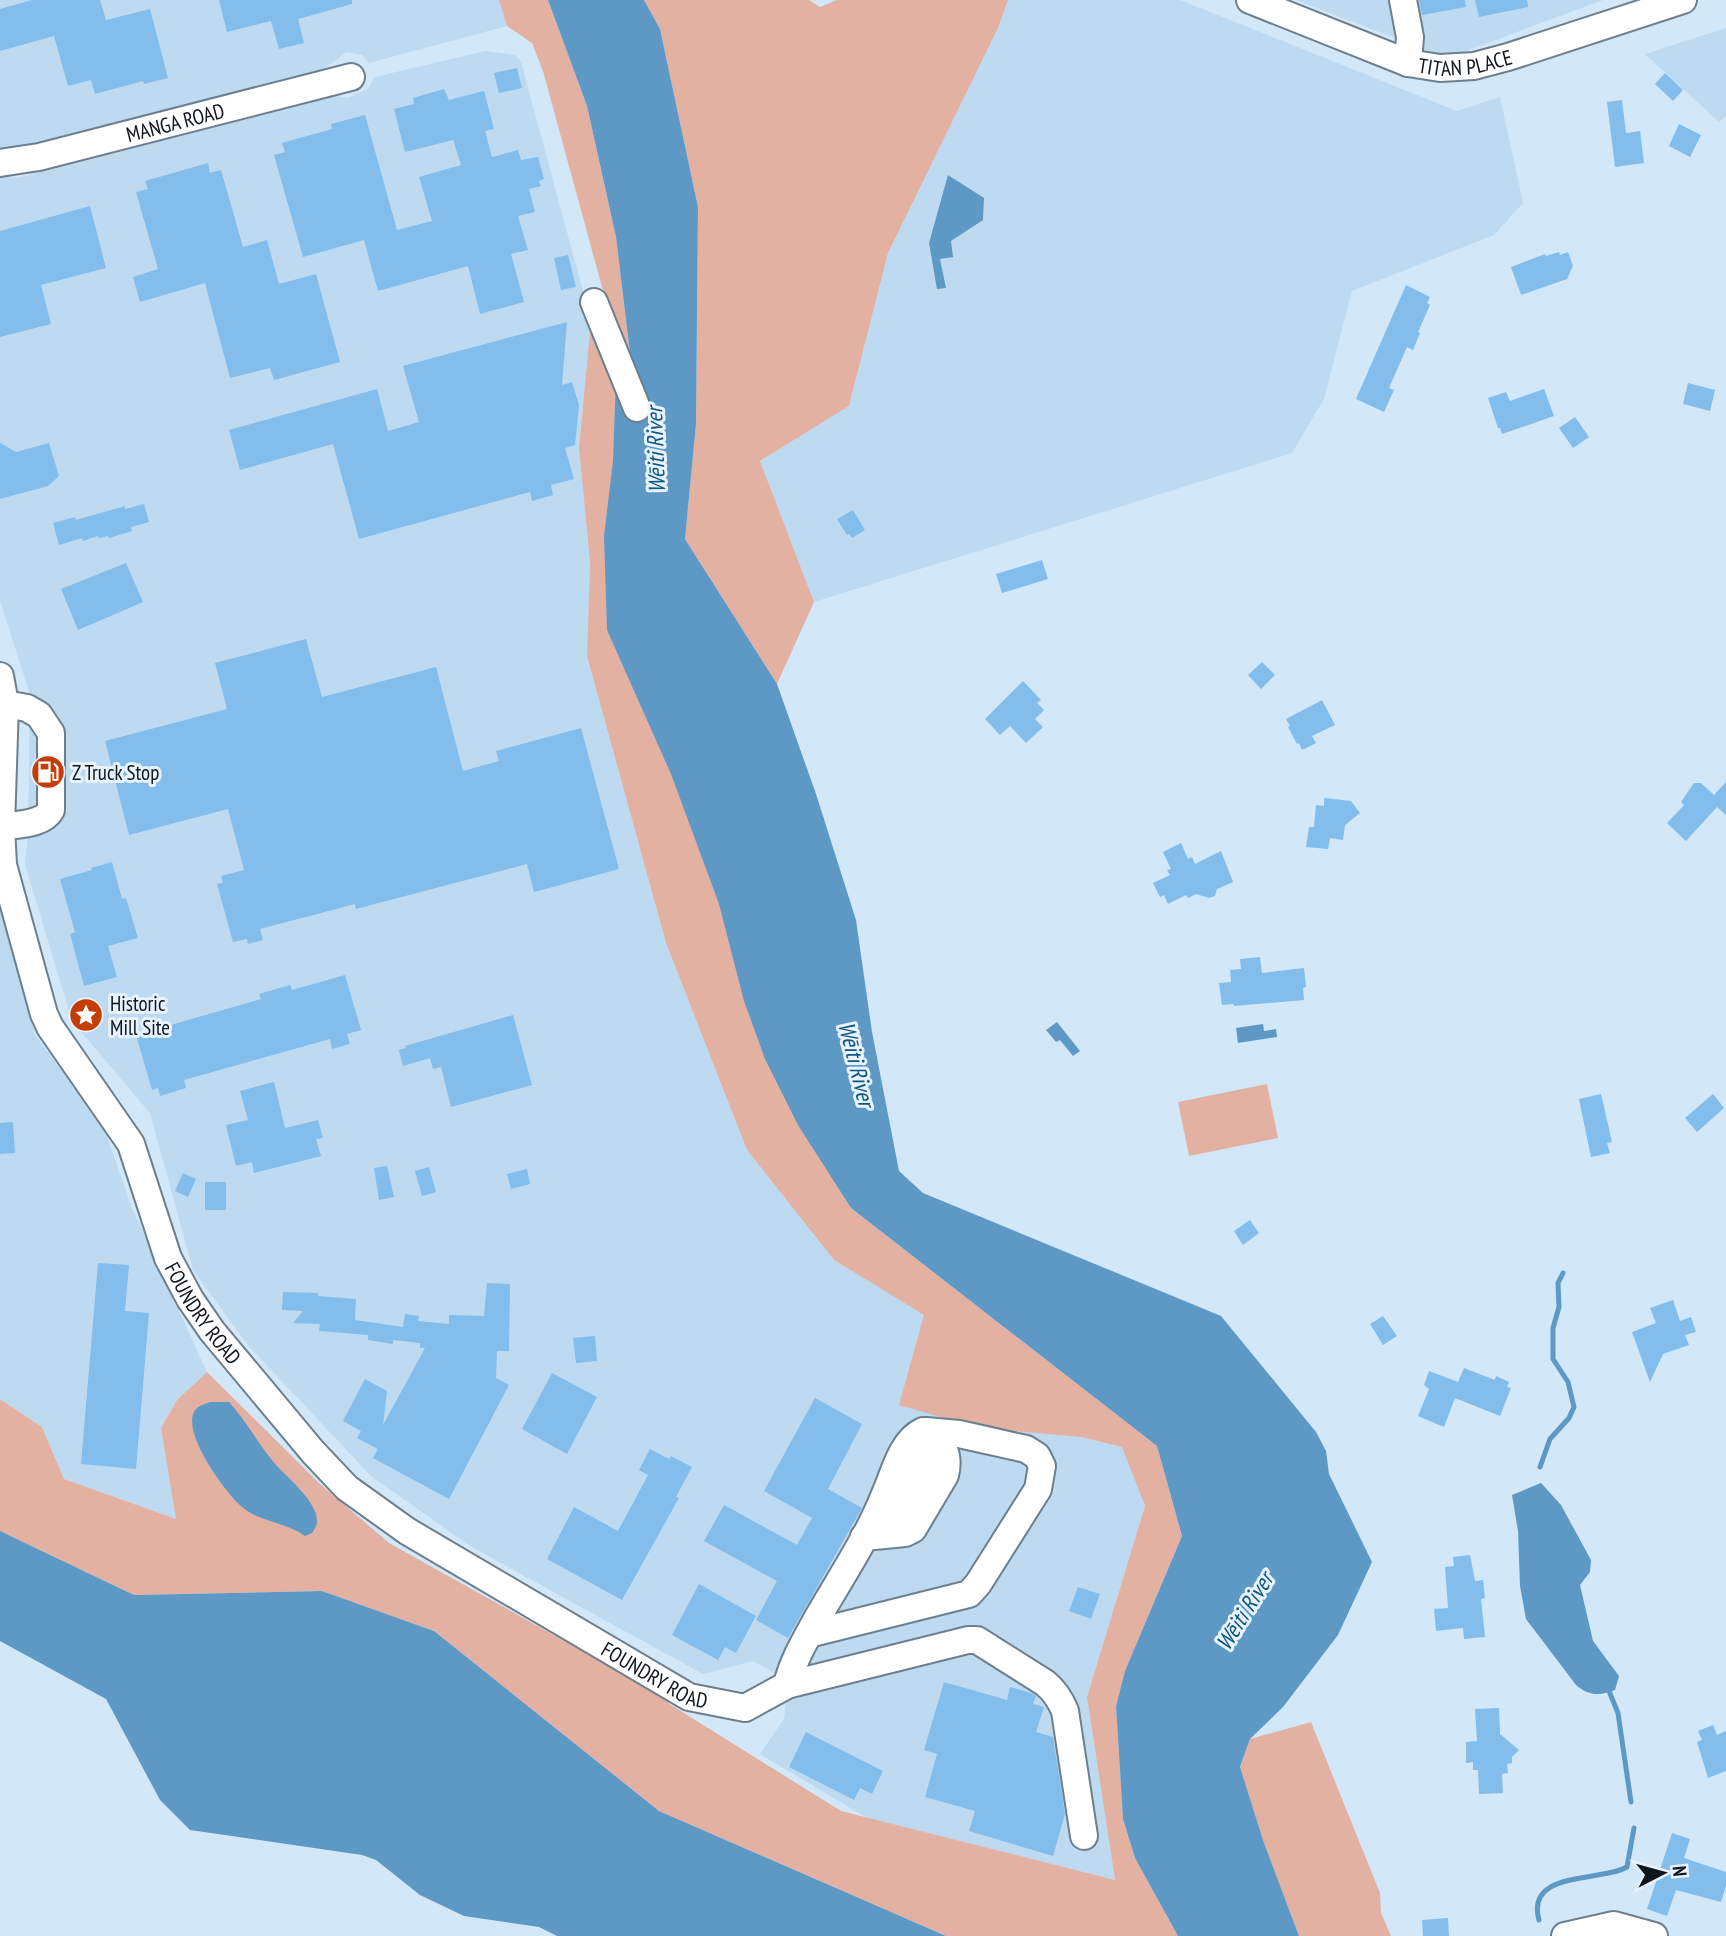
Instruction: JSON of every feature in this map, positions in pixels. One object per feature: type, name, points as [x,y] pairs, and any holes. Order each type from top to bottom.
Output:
[{"type":"street","name":"TITAN PLACE","points":[[1250,0],[1408,64],[1440,68],[1474,66],[1683,0]]},
{"type":"street","points":[[1403,0],[1410,37],[1408,64]]},
{"type":"street","name":"MANGA ROAD","points":[[0,163],[39,157],[351,77]]},
{"type":"street","points":[[594,302],[637,408]]},
{"type":"street","name":"FOUNDRY ROAD","points":[[0,676],[5,704],[1,827],[3,865],[44,1014],[50,1027],[131,1144],[168,1258],[190,1299],[212,1331],[313,1452],[347,1488],[407,1531],[689,1697],[745,1707],[787,1685]]},
{"type":"street","points":[[1,827],[41,820],[48,816],[51,810],[51,733],[39,715],[27,708],[5,704]]},
{"type":"street","points":[[864,1537],[905,1533],[913,1529],[946,1475],[946,1450],[939,1440],[926,1431]]},
{"type":"street","points":[[809,1634],[969,1594],[1038,1489],[1042,1466],[1037,1456],[1026,1449],[959,1434],[926,1431],[912,1438],[864,1537],[809,1634],[793,1664],[787,1685],[977,1640],[1045,1683],[1060,1699],[1065,1711],[1084,1836]]},
{"type":"street","points":[[1565,1936],[1614,1925],[1654,1936]]},
{"type":"shaded area","points":[[0,0],[499,0],[507,26],[369,63],[362,55],[346,52],[322,71],[43,144],[0,150]]},
{"type":"shaded area","points":[[499,0],[548,0],[587,106],[616,237],[632,371],[602,287],[543,71],[532,43],[507,26]]},
{"type":"shaded area","points":[[644,0],[809,0],[820,7],[837,0],[1008,0],[998,28],[888,253],[849,406],[760,461],[814,602],[777,684],[685,539],[696,424],[698,207],[660,29]]},
{"type":"shaded area","points":[[1008,0],[1180,0],[1457,111],[1500,97],[1523,203],[1494,235],[1352,291],[1324,399],[1292,453],[814,602],[760,461],[849,406],[888,253],[998,28]]},
{"type":"shaded area","points":[[1296,0],[1603,0],[1447,58]]},
{"type":"shaded area","points":[[1726,28],[1726,116],[1719,122],[1645,54]]},
{"type":"shaded area","points":[[485,51],[515,55],[521,62],[591,321],[579,448],[590,562],[587,656],[666,943],[747,1150],[834,1260],[924,1315],[979,1428],[1081,1437],[1123,1447],[1145,1506],[1087,1697],[1115,1880],[867,1818],[760,1754],[784,1719],[787,1693],[778,1675],[753,1661],[703,1674],[470,1546],[371,1476],[246,1343],[193,1270],[150,1113],[72,1021],[25,864],[28,837],[30,694],[0,601],[0,176],[18,178],[336,96],[348,98],[368,89],[375,77]]},
{"type":"shaded area","points":[[591,321],[616,378],[851,1208],[1157,1446],[1182,1536],[1125,1671],[1116,1706],[1123,1819],[1135,1858],[1178,1936],[946,1936],[659,1811],[434,1631],[322,1591],[134,1595],[0,1531],[0,1399],[42,1427],[64,1479],[176,1519],[161,1428],[177,1400],[207,1372],[320,1484],[389,1543],[670,1700],[668,1703],[841,1811],[1115,1880],[1087,1697],[1145,1506],[1122,1447],[1081,1437],[979,1428],[899,1405],[924,1315],[834,1260],[747,1150],[666,943],[587,656],[590,562],[579,448]]},
{"type":"shaded area","points":[[0,905],[35,1035],[104,1127],[131,1206],[207,1372],[177,1400],[161,1428],[176,1519],[64,1479],[42,1427],[0,1399]]},
{"type":"shaded area","points":[[1267,1084],[1278,1138],[1189,1156],[1178,1102]]},
{"type":"shaded area","points":[[1311,1722],[1380,1893],[1381,1913],[1391,1936],[1299,1936],[1263,1840],[1240,1768],[1250,1739]]},
{"type":"water","name":"Wēiti River","points":[[548,0],[644,0],[660,29],[698,207],[696,424],[685,539],[777,684],[816,794],[856,920],[872,1032],[899,1171],[923,1193],[1221,1316],[1316,1432],[1326,1451],[1329,1474],[1372,1562],[1338,1635],[1283,1707],[1250,1739],[1240,1767],[1263,1840],[1299,1936],[1178,1936],[1135,1858],[1123,1819],[1116,1706],[1125,1671],[1182,1536],[1157,1446],[851,1208],[798,1125],[765,1059],[744,1001],[719,904],[671,774],[607,630],[604,536],[613,461],[616,378],[632,370],[616,237],[587,106]]},
{"type":"water","points":[[948,175],[984,198],[983,220],[951,241],[953,257],[940,259],[946,288],[937,289],[929,243]]},
{"type":"water","points":[[1057,1022],[1080,1051],[1073,1056],[1060,1040],[1056,1042],[1046,1030]]},
{"type":"water","points":[[1263,1024],[1264,1031],[1276,1029],[1277,1037],[1238,1043],[1236,1028]]},
{"type":"water","points":[[210,1402],[229,1402],[276,1465],[308,1499],[317,1523],[312,1533],[305,1536],[249,1512],[226,1489],[206,1461],[193,1431],[192,1418],[196,1409]]},
{"type":"water","points":[[1541,1483],[1561,1505],[1591,1560],[1590,1572],[1580,1585],[1593,1641],[1619,1676],[1615,1690],[1594,1694],[1576,1685],[1526,1619],[1520,1586],[1518,1531],[1512,1495]]},
{"type":"water","points":[[0,1531],[134,1595],[322,1591],[434,1631],[659,1811],[946,1936],[557,1936],[539,1927],[464,1916],[420,1895],[376,1860],[362,1855],[190,1830],[160,1800],[106,1699],[0,1641]]},
{"type":"building","points":[[32,0],[100,0],[106,20],[150,9],[168,78],[144,84],[143,81],[95,94],[91,80],[68,86],[54,36],[0,51],[0,9]]},
{"type":"building","points":[[219,0],[352,0],[352,4],[298,19],[304,43],[279,49],[271,21],[227,32]]},
{"type":"building","points":[[1419,0],[1465,0],[1466,7],[1422,15]]},
{"type":"building","points":[[1475,0],[1527,0],[1528,7],[1479,17]]},
{"type":"building","points":[[517,68],[522,88],[499,93],[494,73]]},
{"type":"building","points":[[1665,73],[1683,90],[1673,101],[1655,84]]},
{"type":"building","points":[[444,89],[449,100],[484,91],[494,129],[485,131],[492,157],[518,150],[521,160],[538,157],[544,179],[539,181],[541,186],[529,189],[535,212],[518,216],[528,250],[511,254],[524,302],[480,314],[468,266],[378,291],[364,240],[303,257],[274,155],[285,152],[282,143],[332,129],[331,124],[365,115],[397,230],[432,221],[419,177],[461,165],[453,140],[405,152],[394,109],[414,104],[413,98]]},
{"type":"building","points":[[1622,100],[1626,133],[1640,131],[1644,163],[1615,167],[1607,102]]},
{"type":"building","points":[[1679,124],[1701,135],[1690,157],[1669,146]]},
{"type":"building","points":[[208,163],[210,173],[221,170],[243,247],[267,240],[279,284],[316,274],[340,362],[274,380],[270,368],[230,378],[205,283],[140,302],[133,277],[158,269],[136,192],[148,189],[145,181]]},
{"type":"building","points":[[90,206],[106,268],[41,285],[51,324],[0,337],[0,231]]},
{"type":"building","points":[[1559,252],[1560,255],[1568,252],[1573,266],[1567,279],[1521,295],[1511,267],[1545,254],[1546,256]]},
{"type":"building","points":[[568,255],[576,287],[561,290],[554,258]]},
{"type":"building","points":[[1406,285],[1430,297],[1427,303],[1430,305],[1413,350],[1407,347],[1389,388],[1394,390],[1384,412],[1356,399]]},
{"type":"building","points":[[567,322],[562,385],[572,382],[579,405],[575,445],[565,448],[574,479],[551,485],[553,495],[532,501],[530,492],[359,539],[333,444],[240,470],[229,430],[377,389],[388,431],[419,422],[403,366]]},
{"type":"building","points":[[1688,383],[1715,390],[1710,411],[1683,404]]},
{"type":"building","points":[[1544,389],[1554,416],[1502,434],[1488,398],[1506,392],[1510,401]]},
{"type":"building","points":[[1575,417],[1589,437],[1573,448],[1559,428]]},
{"type":"building","points":[[0,443],[16,452],[49,443],[59,476],[48,486],[0,499]]},
{"type":"building","points":[[144,504],[149,522],[131,527],[132,531],[109,538],[98,536],[83,541],[82,538],[59,545],[53,523]]},
{"type":"building","points":[[853,510],[865,530],[852,538],[837,519]]},
{"type":"building","points":[[1042,560],[1048,579],[1002,593],[996,574]]},
{"type":"building","points":[[126,563],[143,602],[78,630],[61,589]]},
{"type":"building","points":[[306,639],[322,697],[436,667],[463,771],[499,761],[496,751],[581,728],[619,869],[534,892],[527,864],[356,909],[355,904],[260,929],[263,940],[248,944],[247,939],[233,942],[217,884],[223,883],[221,876],[244,870],[228,809],[129,835],[105,741],[227,709],[215,663]]},
{"type":"building","points":[[1262,662],[1275,675],[1261,689],[1248,675]]},
{"type":"building","points":[[1023,681],[1041,700],[1037,703],[1044,710],[1035,719],[1043,727],[1026,743],[1010,726],[1000,735],[985,719]]},
{"type":"building","points":[[1322,700],[1335,725],[1312,736],[1316,743],[1302,750],[1286,719]]},
{"type":"building","points":[[1726,782],[1726,815],[1717,807],[1686,841],[1667,823],[1684,805],[1681,802],[1694,783],[1701,783],[1714,795]]},
{"type":"building","points":[[1324,798],[1351,801],[1360,813],[1345,825],[1343,840],[1330,838],[1328,849],[1306,847],[1309,827],[1314,827],[1316,805],[1324,806]]},
{"type":"building","points":[[1181,843],[1188,859],[1192,857],[1195,864],[1221,851],[1233,882],[1217,889],[1215,896],[1209,898],[1196,894],[1188,898],[1186,895],[1168,904],[1164,895],[1160,897],[1153,883],[1170,875],[1167,870],[1171,869],[1163,852]]},
{"type":"building","points":[[112,862],[122,899],[126,898],[138,938],[108,946],[117,977],[84,986],[70,934],[75,932],[60,879]]},
{"type":"building","points":[[1260,957],[1262,973],[1304,968],[1304,1000],[1222,1005],[1219,983],[1231,982],[1230,970],[1241,969],[1240,959]]},
{"type":"building","points":[[345,975],[361,1030],[347,1034],[350,1044],[332,1049],[330,1039],[184,1080],[186,1088],[160,1096],[158,1088],[152,1090],[136,1035],[261,999],[259,994],[290,985],[292,990]]},
{"type":"building","points":[[513,1015],[532,1085],[451,1107],[441,1067],[433,1069],[430,1058],[403,1066],[399,1050],[406,1048],[405,1046]]},
{"type":"building","points":[[274,1082],[285,1128],[318,1120],[323,1138],[316,1139],[321,1156],[254,1173],[252,1162],[236,1166],[226,1125],[248,1120],[240,1091]]},
{"type":"building","points":[[1601,1094],[1612,1142],[1607,1143],[1610,1153],[1591,1157],[1579,1099]]},
{"type":"building","points":[[1713,1094],[1724,1108],[1697,1132],[1685,1118]]},
{"type":"building","points":[[13,1122],[15,1153],[0,1154],[0,1123]]},
{"type":"building","points":[[387,1166],[394,1197],[379,1200],[374,1168]]},
{"type":"building","points":[[429,1167],[436,1192],[422,1196],[415,1171]]},
{"type":"building","points":[[527,1169],[530,1184],[511,1189],[507,1174]]},
{"type":"building","points":[[183,1173],[196,1179],[188,1197],[175,1191]]},
{"type":"building","points":[[205,1182],[226,1182],[226,1210],[205,1210]]},
{"type":"building","points":[[1250,1220],[1259,1233],[1243,1245],[1234,1231]]},
{"type":"building","points":[[98,1263],[129,1265],[125,1311],[149,1313],[136,1469],[81,1464]]},
{"type":"building","points":[[487,1283],[510,1284],[509,1351],[497,1351],[496,1378],[509,1385],[449,1499],[373,1458],[378,1449],[357,1438],[361,1431],[343,1421],[365,1379],[387,1391],[383,1425],[425,1348],[420,1348],[420,1343],[393,1340],[393,1344],[368,1340],[368,1335],[319,1331],[320,1324],[293,1323],[303,1311],[282,1310],[283,1292],[318,1293],[318,1296],[356,1299],[355,1320],[403,1327],[405,1314],[419,1316],[418,1321],[449,1324],[449,1315],[484,1316]]},
{"type":"building","points":[[1673,1300],[1680,1321],[1691,1317],[1696,1332],[1685,1335],[1689,1345],[1663,1354],[1650,1382],[1632,1332],[1656,1323],[1650,1308]]},
{"type":"building","points":[[1383,1316],[1397,1336],[1383,1345],[1370,1324]]},
{"type":"building","points":[[595,1336],[597,1361],[576,1363],[573,1338]]},
{"type":"building","points":[[1464,1368],[1495,1380],[1496,1376],[1509,1382],[1507,1387],[1511,1388],[1500,1416],[1455,1398],[1444,1427],[1418,1416],[1429,1389],[1424,1385],[1429,1371],[1458,1382]]},
{"type":"building","points":[[552,1373],[597,1397],[567,1454],[522,1429]]},
{"type":"building","points":[[815,1398],[862,1424],[828,1489],[862,1508],[788,1638],[756,1620],[777,1581],[704,1541],[724,1505],[797,1545],[812,1518],[764,1491]]},
{"type":"building","points":[[650,1449],[692,1467],[676,1497],[679,1498],[622,1600],[547,1559],[574,1507],[618,1531],[648,1475],[639,1470]]},
{"type":"building","points":[[1470,1555],[1475,1581],[1483,1580],[1485,1598],[1481,1599],[1485,1637],[1464,1639],[1463,1628],[1436,1631],[1434,1609],[1448,1608],[1445,1567],[1454,1566],[1453,1557]]},
{"type":"building","points":[[699,1584],[756,1616],[736,1653],[725,1647],[718,1660],[672,1635]]},
{"type":"building","points":[[1078,1587],[1100,1594],[1091,1619],[1069,1611]]},
{"type":"building","points":[[944,1682],[1007,1700],[1010,1687],[1031,1693],[1036,1696],[1033,1704],[1044,1707],[1036,1732],[1053,1737],[1065,1814],[1053,1856],[969,1831],[975,1811],[925,1797],[937,1754],[924,1750]]},
{"type":"building","points":[[1499,1708],[1500,1734],[1519,1750],[1512,1757],[1512,1763],[1507,1764],[1508,1773],[1502,1774],[1503,1793],[1479,1794],[1478,1770],[1473,1770],[1473,1762],[1466,1763],[1466,1742],[1477,1741],[1475,1709]]},
{"type":"building","points":[[1713,1725],[1717,1735],[1726,1731],[1726,1771],[1708,1778],[1697,1742],[1702,1740],[1698,1731]]},
{"type":"building","points":[[806,1732],[883,1771],[872,1794],[860,1788],[854,1800],[789,1767]]},
{"type":"building","points":[[1672,1833],[1690,1839],[1684,1858],[1726,1872],[1726,1885],[1721,1902],[1676,1890],[1667,1916],[1647,1909]]},
{"type":"building","points":[[1448,1918],[1449,1936],[1423,1936],[1422,1920]]},
{"type":"waterway","points":[[1540,1467],[1550,1439],[1569,1418],[1574,1407],[1568,1382],[1553,1359],[1553,1328],[1559,1307],[1558,1283],[1563,1273]]},
{"type":"waterway","points":[[1607,1686],[1618,1713],[1631,1802]]},
{"type":"waterway","points":[[1539,1920],[1538,1904],[1543,1893],[1554,1885],[1627,1867],[1634,1828]]},
{"type":"place","name":"Z Truck Stop","points":[[48,772]]},
{"type":"place","name":"Historic Mill Site","points":[[86,1015]]}]
